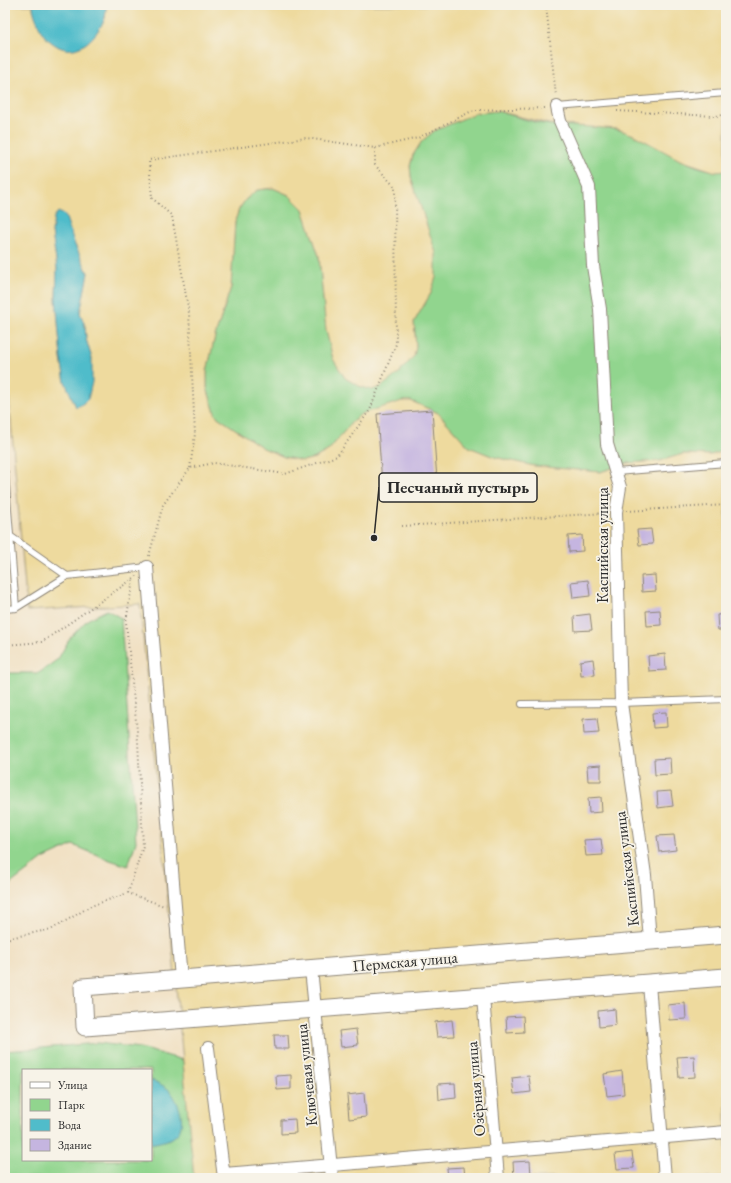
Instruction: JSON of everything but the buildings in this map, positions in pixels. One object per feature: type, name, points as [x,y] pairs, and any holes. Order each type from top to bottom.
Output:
[{"type":"street","name":"Каспийская улица","points":[[557,107],[560,121],[589,187],[593,266],[600,309],[607,444],[620,487],[616,512],[621,703],[645,875],[650,941]]},
{"type":"street","points":[[146,567],[181,979]]},
{"type":"street","name":"Пермская улица","points":[[315,1010],[85,1026],[83,987],[726,935]]},
{"type":"street","name":"Ключевая улица","points":[[311,968],[332,1178]]},
{"type":"street","points":[[315,1010],[726,977]]},
{"type":"street","points":[[649,984],[665,1178]]},
{"type":"street","name":"Озёрная улица","points":[[483,997],[498,1178]]},
{"type":"street","points":[[208,1048],[224,1176],[331,1165],[726,1132]]},
{"type":"lane","points":[[557,107],[726,93]]},
{"type":"lane","points":[[616,472],[726,463]]},
{"type":"lane","points":[[5,473],[16,608]]},
{"type":"lane","points":[[10,536],[67,576]]},
{"type":"lane","points":[[5,609],[16,608],[67,576],[146,567]]},
{"type":"lane","points":[[522,704],[621,703],[726,699]]},
{"type":"path","points":[[5,645],[42,642],[133,580],[146,567],[163,505],[190,468],[195,434],[189,313],[172,216],[152,198],[149,160],[306,138],[375,148],[418,138],[474,110],[557,107],[546,5]]},
{"type":"path","points":[[616,111],[714,116],[726,115]]},
{"type":"path","points":[[190,468],[214,463],[286,474],[337,456],[370,410],[396,344],[395,187],[375,165],[375,148]]},
{"type":"path","points":[[402,526],[726,505]]},
{"type":"path","points":[[128,893],[143,846],[138,741],[126,622],[133,580]]},
{"type":"path","points":[[5,939],[52,929],[91,906],[128,893],[176,910]]},
{"type":"green space","points":[[497,111],[544,124],[592,126],[623,131],[644,139],[690,164],[713,171],[726,171],[726,449],[711,455],[683,454],[660,461],[629,463],[600,472],[534,466],[494,457],[469,447],[438,413],[411,401],[402,401],[352,422],[329,450],[315,458],[303,461],[284,457],[263,448],[216,416],[207,388],[207,371],[215,336],[231,287],[235,221],[239,209],[246,199],[257,190],[273,188],[289,195],[303,209],[319,256],[326,329],[333,359],[416,347],[414,322],[431,293],[411,177],[410,166],[413,155],[422,141],[434,131],[476,113]]},
{"type":"green space","points":[[107,610],[121,618],[136,842],[128,866],[73,845],[43,859],[5,888],[5,673],[39,673],[58,659],[70,638],[87,620]]},
{"type":"green space","points":[[98,1043],[140,1048],[183,1060],[194,1178],[5,1178],[5,1051]]},
{"type":"sand","points":[[5,5],[33,5],[33,10],[105,19],[106,5],[726,5],[726,171],[716,172],[680,160],[634,135],[617,129],[549,124],[497,111],[476,113],[434,131],[422,141],[413,155],[410,166],[411,177],[436,253],[436,277],[431,293],[414,322],[416,347],[414,356],[399,373],[381,387],[372,390],[359,386],[345,378],[333,359],[326,330],[319,256],[303,209],[289,195],[273,188],[257,190],[246,199],[239,209],[235,221],[231,287],[215,336],[207,371],[207,388],[216,416],[263,448],[284,457],[303,461],[315,458],[329,450],[352,422],[361,414],[402,401],[411,401],[438,413],[469,447],[494,457],[534,466],[600,472],[629,463],[660,461],[683,454],[711,455],[726,449],[726,1178],[194,1178],[140,604],[27,611],[5,350]],"holes":[[[52,232],[75,245],[88,273],[80,313],[85,326],[86,339],[92,359],[65,382],[61,358],[56,298],[57,268]]]},
{"type":"water","points":[[33,5],[106,5],[106,13],[100,27],[90,40],[77,48],[69,49],[62,48],[48,40],[40,30],[33,10]]},
{"type":"water","points":[[58,212],[65,215],[75,245],[88,273],[80,313],[85,326],[86,339],[92,359],[92,382],[88,399],[76,407],[65,382],[61,358],[56,298],[57,268],[52,232],[54,217]]},
{"type":"water","points":[[152,1081],[170,1091],[179,1107],[181,1114],[182,1120],[179,1131],[173,1138],[152,1144]]},
{"type":"place","name":"Песчаный пустырь","points":[[374,538]]}]
